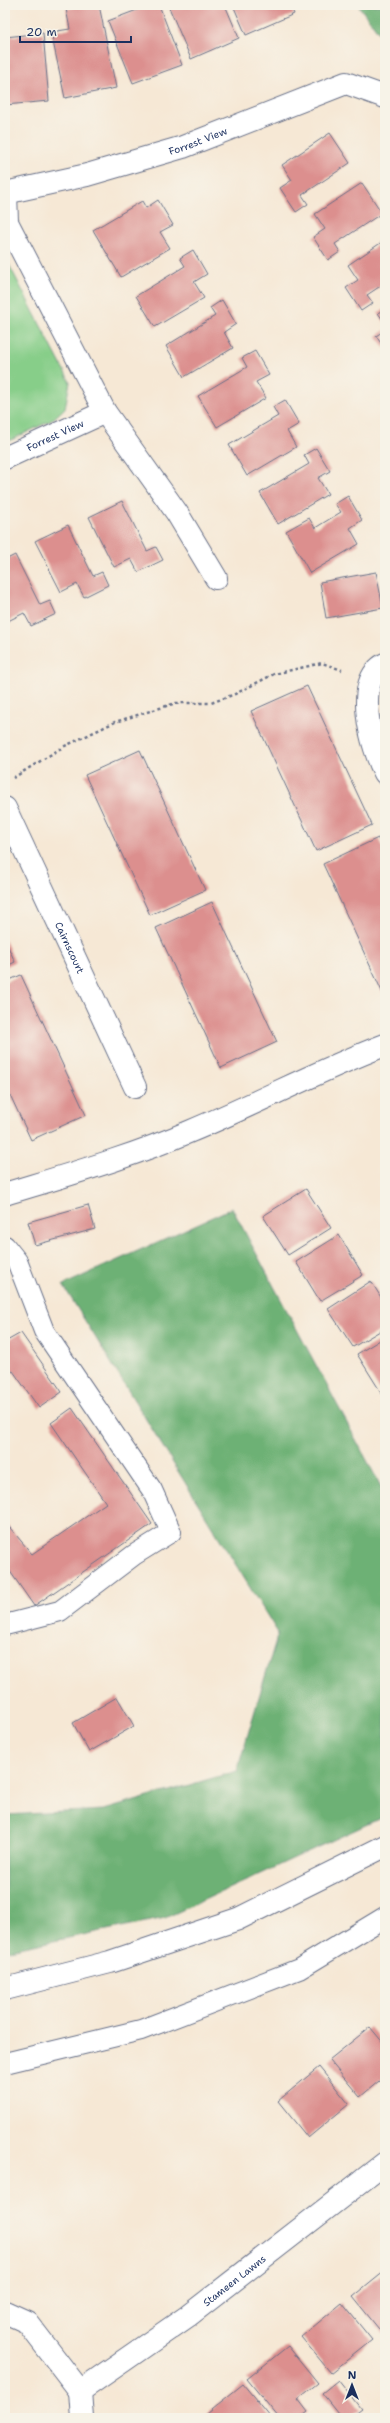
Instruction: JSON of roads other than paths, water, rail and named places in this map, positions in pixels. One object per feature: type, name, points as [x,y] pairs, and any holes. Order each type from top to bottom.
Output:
[{"type":"street","name":"Forrest View","points":[[6,193],[87,175],[183,148],[346,83],[385,97]]},
{"type":"street","points":[[6,193],[7,222],[105,412],[177,513],[216,578]]},
{"type":"street","name":"Forrest View","points":[[5,458],[105,412]]},
{"type":"street","points":[[378,672],[367,707],[375,754],[385,773]]},
{"type":"street","name":"Cairnscourt","points":[[5,808],[136,1087]]},
{"type":"street","points":[[5,1194],[92,1167],[190,1132],[353,1057],[385,1045]]},
{"type":"street","points":[[5,1989],[110,1962],[238,1919],[385,1846]]},
{"type":"street","name":"Stameen Lawns","points":[[80,2391],[188,2316],[385,2163]]},
{"type":"street","points":[[5,2312],[27,2322],[80,2391],[82,2418]]},
{"type":"lane","points":[[5,1246],[17,1261],[44,1331],[152,1490],[171,1532],[134,1555],[60,1611],[5,1625]]},
{"type":"lane","points":[[5,2063],[141,2030],[271,1980],[299,1969],[385,1916]]}]
